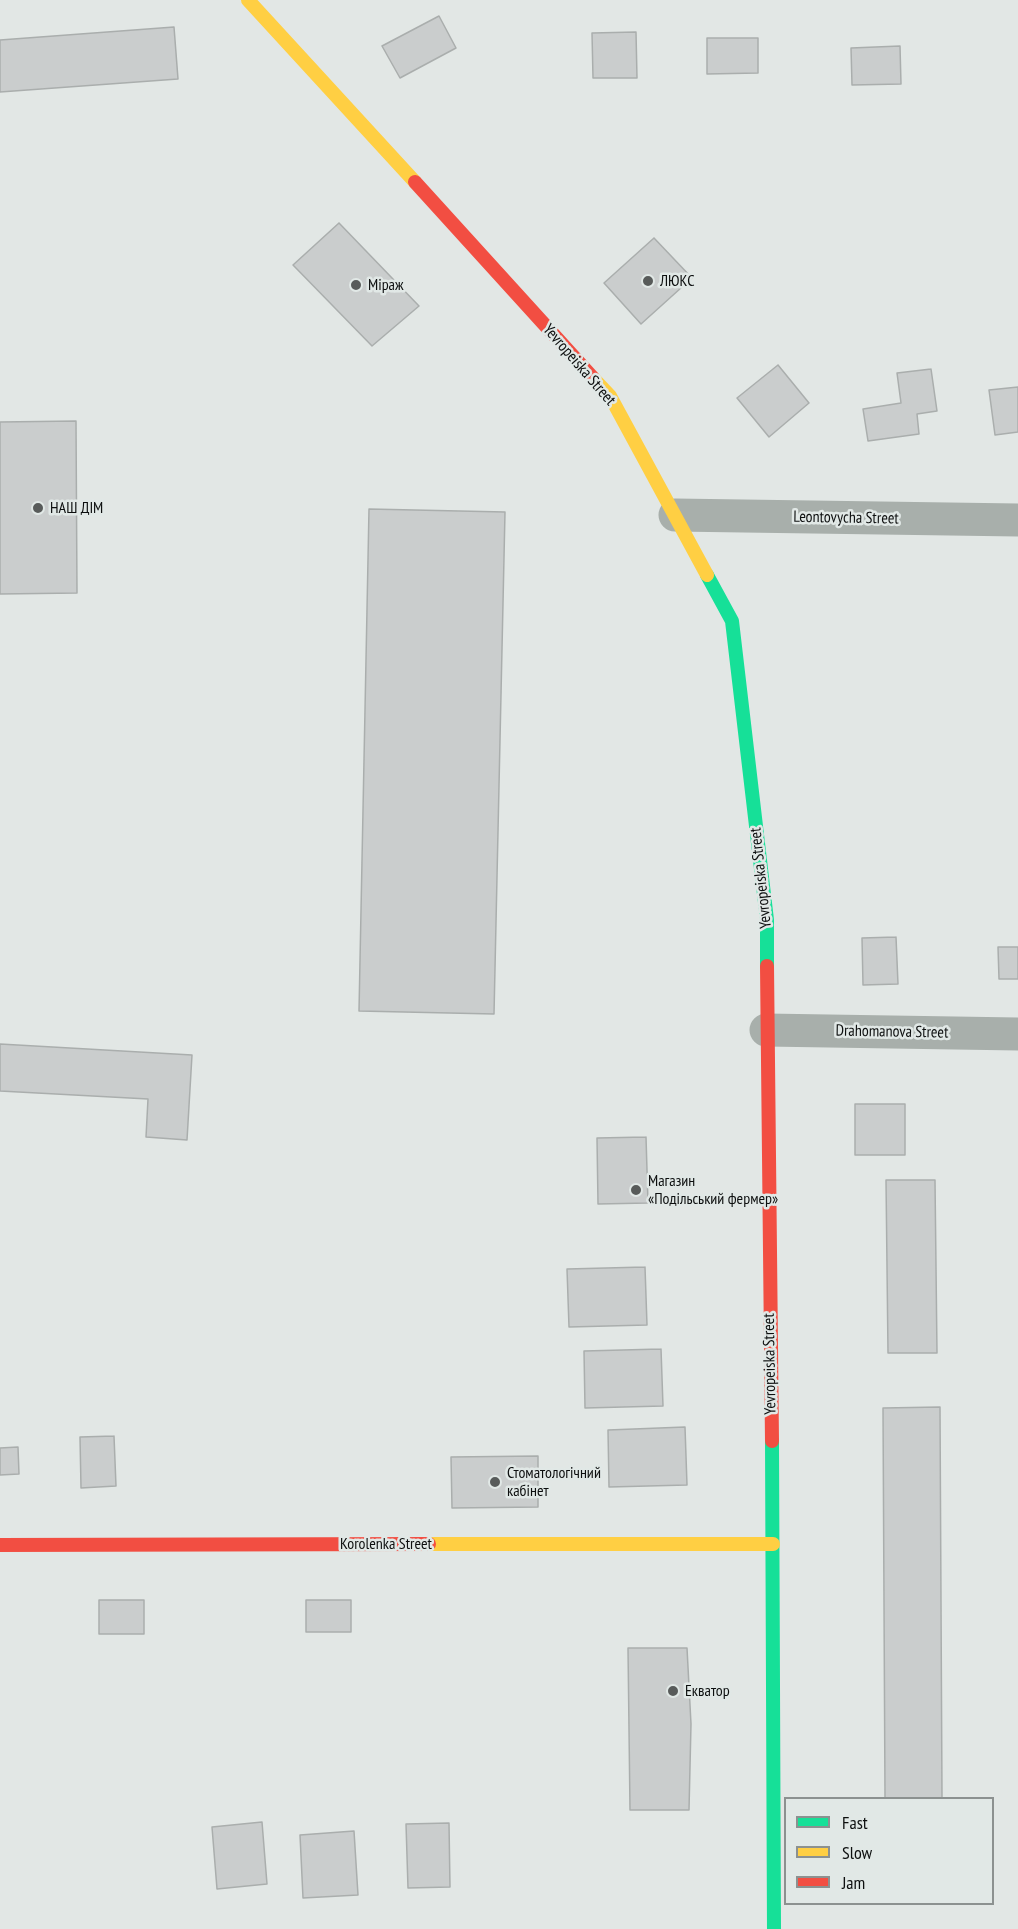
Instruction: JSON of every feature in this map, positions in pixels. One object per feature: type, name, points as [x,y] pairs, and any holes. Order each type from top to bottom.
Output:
[{"type":"main road","name":"Yevropeiska Street","points":[[248,0],[610,396],[732,621],[767,920],[774,1929]]},
{"type":"main road","name":"Korolenka Street","points":[[0,1545],[772,1544]]},
{"type":"street","name":"Leontovycha Street","points":[[675,515],[1018,520]]},
{"type":"street","name":"Drahomanova Street","points":[[766,1030],[1018,1034]]},
{"type":"building","points":[[439,16],[456,48],[400,78],[382,46]]},
{"type":"building","points":[[174,27],[178,79],[0,92],[0,40]]},
{"type":"building","points":[[636,32],[637,78],[593,78],[592,33]]},
{"type":"building","points":[[707,38],[758,38],[758,73],[707,74]]},
{"type":"building","points":[[900,46],[901,84],[852,85],[851,48]]},
{"type":"building","name":"Міраж","points":[[339,223],[419,306],[372,346],[293,265]]},
{"type":"building","name":"ЛЮКС","points":[[654,238],[692,278],[641,324],[604,283]]},
{"type":"building","points":[[778,365],[809,403],[769,437],[737,398]]},
{"type":"building","points":[[931,369],[937,411],[917,414],[919,434],[868,441],[863,409],[901,403],[897,373]]},
{"type":"building","points":[[1018,387],[1018,432],[995,435],[989,390]]},
{"type":"building","name":"НАШ ДІМ","points":[[76,421],[77,593],[0,594],[0,422]]},
{"type":"building","points":[[369,509],[505,512],[494,1014],[359,1011]]},
{"type":"building","points":[[896,937],[898,984],[863,985],[862,938]]},
{"type":"building","points":[[998,947],[1018,947],[1018,979],[999,979]]},
{"type":"building","points":[[0,1044],[192,1055],[187,1140],[146,1137],[148,1099],[0,1091]]},
{"type":"building","points":[[855,1104],[905,1104],[905,1155],[855,1155]]},
{"type":"building","points":[[646,1137],[648,1203],[598,1204],[597,1138]]},
{"type":"building","points":[[886,1180],[935,1180],[937,1353],[888,1353]]},
{"type":"building","points":[[645,1267],[647,1325],[569,1327],[567,1269]]},
{"type":"building","points":[[661,1349],[663,1406],[585,1408],[584,1351]]},
{"type":"building","points":[[940,1407],[942,1797],[885,1797],[883,1408]]},
{"type":"building","points":[[685,1427],[687,1485],[609,1487],[608,1430]]},
{"type":"building","points":[[114,1436],[116,1486],[81,1488],[80,1437]]},
{"type":"building","points":[[18,1447],[19,1474],[0,1475],[0,1448]]},
{"type":"building","name":"Стоматологічний кабінет","points":[[538,1456],[538,1507],[452,1508],[451,1457]]},
{"type":"building","points":[[99,1600],[144,1600],[144,1634],[99,1634]]},
{"type":"building","points":[[306,1600],[351,1600],[351,1632],[306,1632]]},
{"type":"building","points":[[628,1648],[687,1648],[691,1724],[689,1810],[630,1810]]},
{"type":"building","points":[[262,1822],[267,1884],[217,1889],[212,1827]]},
{"type":"building","points":[[449,1823],[450,1887],[408,1888],[406,1824]]},
{"type":"building","points":[[354,1831],[358,1895],[303,1898],[300,1835]]},
{"type":"traffic: fast","points":[[707,575],[732,621],[767,920],[767,966]]},
{"type":"traffic: fast","points":[[772,1441],[774,1929]]},
{"type":"traffic: slow","points":[[248,0],[415,182]]},
{"type":"traffic: slow","points":[[593,378],[610,396],[707,575]]},
{"type":"traffic: slow","points":[[429,1544],[773,1544]]},
{"type":"traffic: jam","points":[[415,182],[593,378]]},
{"type":"traffic: jam","points":[[767,966],[772,1441]]},
{"type":"traffic: jam","points":[[0,1545],[429,1544]]},
{"type":"place","name":"ЛЮКС","points":[[648,281]]},
{"type":"place","name":"Міраж","points":[[356,285]]},
{"type":"place","name":"НАШ ДІМ","points":[[38,508]]},
{"type":"place","name":"Магазин «Подільський фермер»","points":[[636,1190]]},
{"type":"place","name":"Стоматологічний кабінет","points":[[495,1482]]},
{"type":"place","name":"Екватор","points":[[673,1691]]}]
